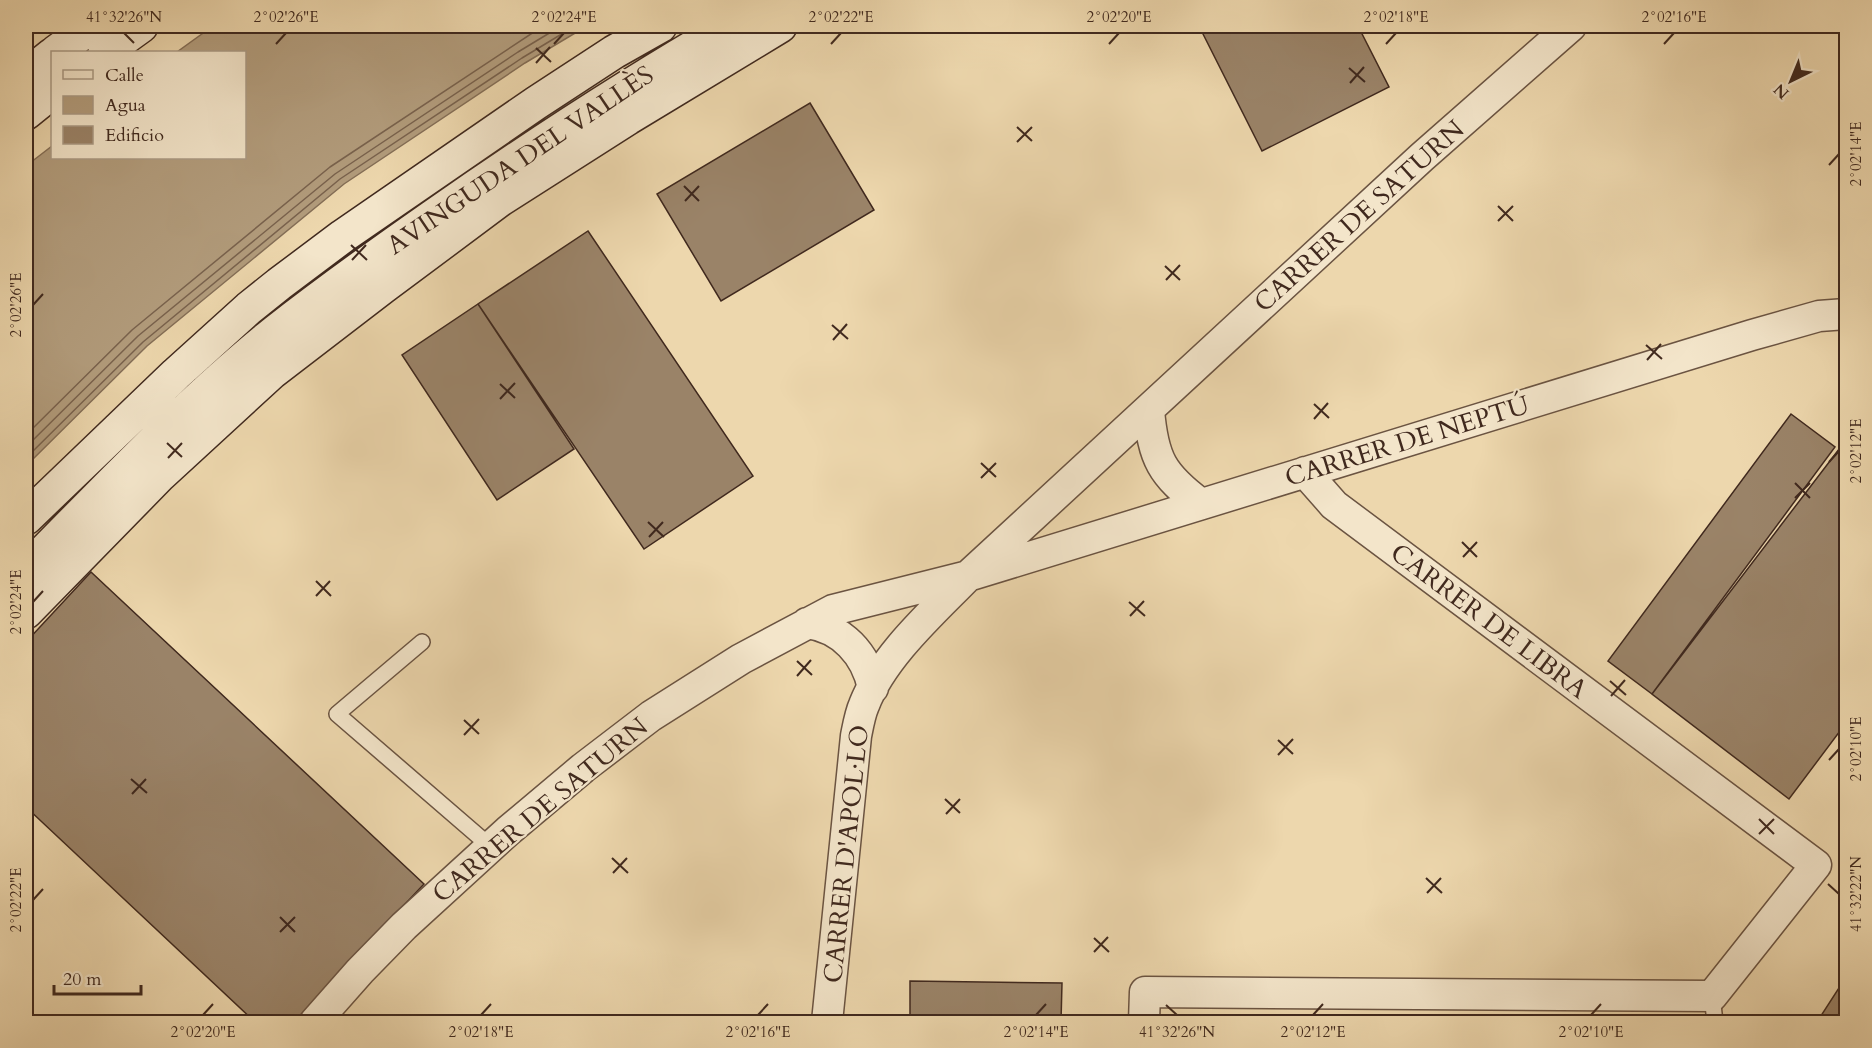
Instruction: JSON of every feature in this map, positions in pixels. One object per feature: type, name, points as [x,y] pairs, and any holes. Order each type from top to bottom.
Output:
[{"type":"main road","points":[[58,51],[92,26]]},
{"type":"main road","points":[[106,51],[141,26]]},
{"type":"main road","name":"AVINGUDA DEL VALLÈS","points":[[26,518],[176,374],[279,284],[353,229],[536,103],[614,52],[660,26]]},
{"type":"main road","name":"AVINGUDA DEL VALLÈS","points":[[475,203],[622,88],[729,26]]},
{"type":"main road","points":[[26,570],[74,541],[160,475],[272,373],[382,287],[475,203],[501,199],[628,118],[780,26]]},
{"type":"main road","points":[[26,76],[51,56]]},
{"type":"main road","points":[[26,113],[51,93]]},
{"type":"main road","points":[[26,612],[74,541]]},
{"type":"street","name":"CARRER DE SATURN","points":[[315,1023],[404,926],[583,768],[651,716],[741,659],[833,610],[968,576],[1422,157],[1570,26]]},
{"type":"street","name":"CARRER DE NEPTÚ","points":[[968,576],[1763,332],[1819,316],[1846,314]]},
{"type":"street","points":[[1149,410],[1154,447],[1162,467],[1178,487],[1201,504]]},
{"type":"street","name":"CARRER DE LIBRA","points":[[1144,1023],[1145,992],[1714,1009],[1816,865],[1334,505],[1305,472]]},
{"type":"street","name":"CARRER D'APOL·LO","points":[[827,1023],[855,736],[864,704],[902,646],[968,576]]},
{"type":"street","name":"CARRER D'APOL·LO","points":[[807,623],[822,625],[836,632],[849,643],[863,659],[873,688]]},
{"type":"lane","points":[[422,642],[337,714],[491,847]]},
{"type":"water","points":[[213,26],[587,26],[525,63],[344,184],[147,346],[26,466],[26,166],[51,147],[51,159],[246,159],[246,51],[178,51]]},
{"type":"building","points":[[1199,26],[1358,26],[1389,87],[1262,151]]},
{"type":"building","points":[[810,103],[874,210],[721,301],[657,194]]},
{"type":"building","points":[[588,231],[753,476],[644,549],[478,304]]},
{"type":"building","points":[[478,304],[574,449],[497,500],[402,355]]},
{"type":"building","points":[[1791,414],[1835,447],[1652,694],[1608,661]]},
{"type":"building","points":[[1846,440],[1846,723],[1789,799],[1652,694]]},
{"type":"building","points":[[91,572],[424,884],[294,1022],[255,1022],[26,807],[26,642]]},
{"type":"building","points":[[1846,977],[1846,1022],[1817,1022]]},
{"type":"building","points":[[910,981],[1062,983],[1061,1022],[910,1022]]}]
